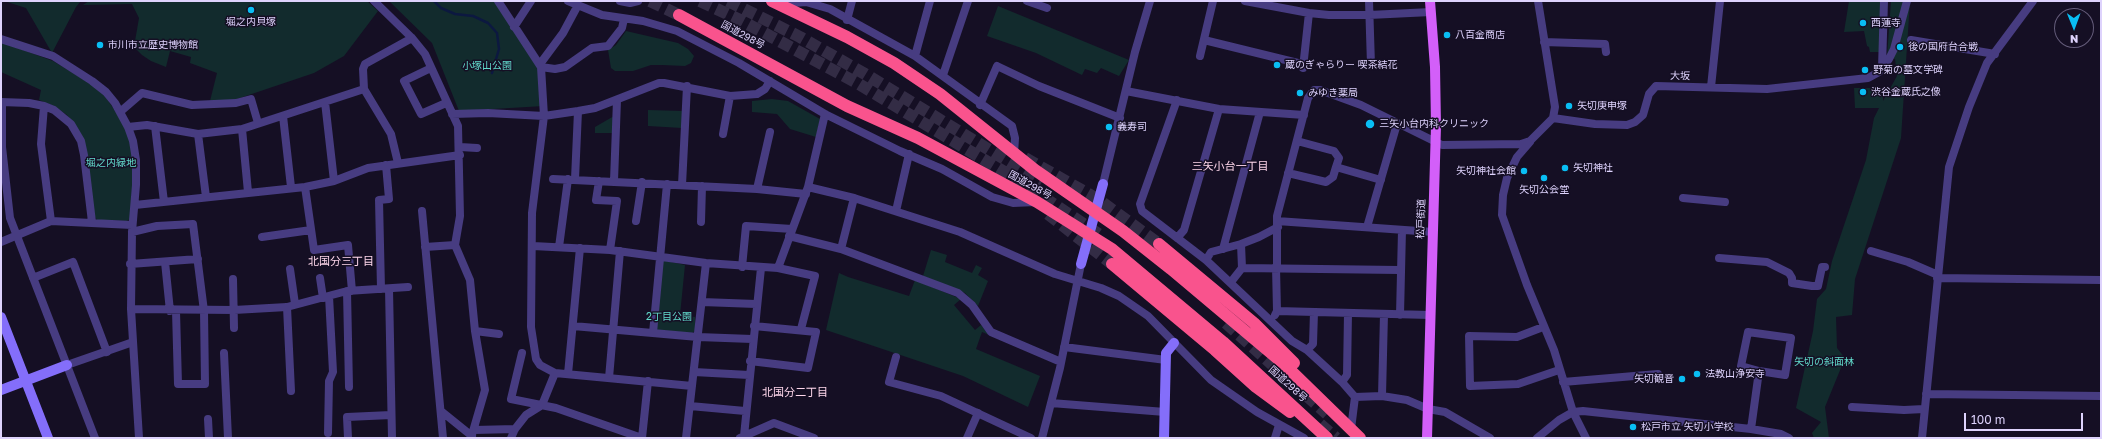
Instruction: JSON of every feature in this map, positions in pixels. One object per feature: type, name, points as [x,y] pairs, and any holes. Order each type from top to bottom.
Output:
[{"type":"highway","name":"国道298号","points":[[776,3],[847,37],[894,63],[940,94],[1014,154],[1123,231],[1238,324],[1284,364],[1360,438]]},
{"type":"highway","name":"国道298号","points":[[679,15],[847,106],[918,138],[1037,202],[1090,235],[1123,258],[1211,332],[1327,438]]},
{"type":"highway","points":[[1159,244],[1254,323],[1299,368],[1327,406]]},
{"type":"highway","points":[[1112,264],[1215,350],[1256,387],[1327,438]]},
{"type":"main road","name":"松戸街道","points":[[1427,438],[1436,143],[1436,94],[1430,1]]},
{"type":"street","points":[[374,1],[412,38],[425,54],[458,126],[460,151],[460,216],[455,245],[470,280],[475,331],[484,390],[472,435]]},
{"type":"street","points":[[498,1],[540,66],[544,116],[532,213],[533,246],[530,328],[533,350],[540,365],[555,373],[692,386]]},
{"type":"street","points":[[514,27],[531,1]]},
{"type":"street","points":[[568,1],[602,15],[649,22],[678,31],[770,81],[825,114],[942,169],[992,197],[1017,204],[1037,202]]},
{"type":"street","points":[[620,1],[630,3],[638,1]]},
{"type":"street","points":[[847,20],[852,1]]},
{"type":"street","points":[[916,56],[930,1]]},
{"type":"street","points":[[943,75],[968,1]]},
{"type":"street","points":[[1027,1],[1047,8]]},
{"type":"street","points":[[1042,438],[1064,347],[1076,282],[1090,235],[1135,52],[1150,1]]},
{"type":"street","points":[[1200,56],[1213,1]]},
{"type":"street","points":[[1245,1],[1309,13],[1369,16],[1431,12]]},
{"type":"street","points":[[1368,1],[1371,65]]},
{"type":"street","points":[[1538,1],[1555,107],[1554,118],[1530,141],[1517,157],[1507,178],[1502,195],[1502,215],[1543,327],[1554,350],[1573,412],[1586,438]]},
{"type":"street","points":[[1710,87],[1720,1]]},
{"type":"street","points":[[1882,68],[1884,1]]},
{"type":"street","name":"大坂","points":[[1554,118],[1627,125],[1635,122],[1643,115],[1649,94],[1656,86],[1767,89],[1868,78],[1882,68],[1894,49],[1907,1]]},
{"type":"street","points":[[1922,438],[1949,167],[1982,75],[1995,54],[2033,1]]},
{"type":"street","points":[[776,3],[806,2],[817,4],[830,9],[847,20],[870,30],[916,56],[943,75],[980,105],[1012,126],[1015,138],[1014,154]]},
{"type":"street","points":[[540,66],[563,33],[578,5]]},
{"type":"street","points":[[1204,40],[1302,67],[1309,13]]},
{"type":"street","points":[[540,66],[555,69],[564,67],[592,48],[608,46],[622,28],[624,19]]},
{"type":"street","points":[[398,163],[391,134],[364,89],[363,69],[365,64],[412,38]]},
{"type":"street","points":[[1,39],[53,56],[73,68],[106,92],[120,112],[128,127],[136,160],[135,205],[130,264],[130,309],[139,438]]},
{"type":"street","points":[[1911,40],[1995,54]]},
{"type":"street","points":[[1544,42],[1605,44],[1606,52]]},
{"type":"street","points":[[980,105],[997,66],[1039,86],[1120,118]]},
{"type":"street","points":[[431,68],[404,81],[421,114],[446,102]]},
{"type":"street","points":[[452,114],[488,112],[544,116],[578,112],[617,100],[659,83],[687,86],[730,96],[757,94],[765,89],[770,81]]},
{"type":"street","points":[[682,185],[687,86]]},
{"type":"street","points":[[128,127],[155,126],[198,134],[242,129],[364,89]]},
{"type":"street","points":[[1270,320],[1277,311],[1277,224],[1288,173],[1304,115],[1311,93],[1314,90],[1320,90],[1362,105],[1397,124],[1442,145],[1521,144],[1530,141]]},
{"type":"street","points":[[1126,91],[1219,109],[1304,115]]},
{"type":"street","points":[[120,112],[142,93],[192,105],[222,104],[251,99],[258,123]]},
{"type":"street","points":[[724,134],[730,96]]},
{"type":"street","points":[[614,181],[617,100]]},
{"type":"street","points":[[1177,100],[1140,208],[1232,282],[1270,320],[1342,382],[1355,397],[1351,429]]},
{"type":"street","points":[[92,222],[81,142],[71,124],[54,110],[44,106],[29,102],[1,102],[2,147],[10,218],[95,438]]},
{"type":"street","points":[[325,102],[334,181]]},
{"type":"street","points":[[44,106],[42,144],[51,221]]},
{"type":"street","points":[[1177,238],[1184,230],[1219,109]]},
{"type":"street","points":[[559,247],[571,179],[578,112]]},
{"type":"street","points":[[1223,249],[1260,112]]},
{"type":"street","points":[[778,268],[807,191],[825,114]]},
{"type":"street","points":[[283,116],[291,187]]},
{"type":"street","points":[[1367,227],[1397,124]]},
{"type":"street","points":[[155,126],[164,202]]},
{"type":"street","points":[[242,129],[248,192]]},
{"type":"street","points":[[757,189],[770,132]]},
{"type":"street","points":[[198,134],[206,197]]},
{"type":"street","points":[[1288,173],[1326,182],[1332,177],[1339,158],[1334,151],[1297,141]]},
{"type":"street","points":[[135,205],[291,187],[304,187],[334,181],[368,168],[478,148]]},
{"type":"street","points":[[896,211],[909,154]]},
{"type":"street","points":[[386,165],[389,199],[379,200],[392,438]]},
{"type":"street","points":[[1336,167],[1381,180]]},
{"type":"street","points":[[553,179],[642,182],[807,191],[854,198],[979,239],[1076,282],[1101,288],[1127,300],[1155,322],[1212,380],[1279,425],[1304,438]]},
{"type":"street","points":[[599,181],[596,200],[617,201],[610,250]]},
{"type":"street","points":[[636,221],[642,182]]},
{"type":"street","points":[[654,333],[666,184]]},
{"type":"street","points":[[701,222],[702,186]]},
{"type":"street","points":[[304,187],[314,250],[348,246],[350,291],[349,387]]},
{"type":"street","points":[[841,249],[854,198]]},
{"type":"street","points":[[1683,198],[1725,202]]},
{"type":"street","points":[[422,211],[443,438]]},
{"type":"street","points":[[1,242],[51,221],[92,222],[132,228],[193,224],[204,311],[205,384],[178,384],[173,311],[164,262]]},
{"type":"street","points":[[1206,260],[1211,252],[1241,244],[1259,237],[1277,224],[1367,227],[1433,232]]},
{"type":"street","points":[[742,267],[746,226],[791,233],[841,249],[958,293],[972,306],[991,332],[1060,362]]},
{"type":"street","points":[[262,237],[311,230]]},
{"type":"street","points":[[1400,315],[1399,270],[1402,230]]},
{"type":"street","points":[[1232,282],[1242,268],[1241,244]]},
{"type":"street","points":[[425,247],[455,245]]},
{"type":"street","points":[[533,246],[620,251],[742,267],[778,268],[816,276],[801,329]]},
{"type":"street","points":[[568,374],[580,248]]},
{"type":"street","points":[[608,378],[620,251]]},
{"type":"street","points":[[1871,251],[1908,262],[1938,276],[2101,280]]},
{"type":"street","points":[[1719,258],[1767,262],[1789,273],[1792,278],[1792,283],[1812,286],[1818,286],[1822,267],[1825,267]]},
{"type":"street","points":[[130,264],[198,259]]},
{"type":"street","points":[[33,278],[73,262],[107,352]]},
{"type":"street","points":[[686,438],[706,263]]},
{"type":"street","points":[[761,268],[742,437],[774,423],[814,438]]},
{"type":"street","points":[[1242,268],[1399,270]]},
{"type":"street","points":[[290,269],[291,391]]},
{"type":"street","points":[[320,278],[326,297],[333,372],[329,381],[328,433]]},
{"type":"street","points":[[233,279],[234,328]]},
{"type":"street","points":[[130,309],[173,311],[234,310],[291,305],[350,291],[408,287]]},
{"type":"street","points":[[702,302],[756,304]]},
{"type":"street","points":[[1277,311],[1430,315]]},
{"type":"street","points":[[1306,350],[1313,344],[1314,312]]},
{"type":"street","points":[[1342,382],[1347,375],[1348,313]]},
{"type":"street","points":[[1382,396],[1384,314]]},
{"type":"street","points":[[1,317],[48,438]]},
{"type":"street","points":[[573,326],[698,337],[752,339]]},
{"type":"street","points":[[750,362],[808,368],[816,332],[801,329],[754,326]]},
{"type":"street","points":[[1543,327],[1517,337],[1469,336],[1470,386],[1518,384],[1559,370]]},
{"type":"street","points":[[475,331],[499,334]]},
{"type":"street","points":[[1748,332],[1791,338],[1785,375],[1760,371],[1741,366],[1748,332]]},
{"type":"street","points":[[1,390],[133,342]]},
{"type":"street","points":[[1164,438],[1166,360],[1168,349],[1174,343]]},
{"type":"street","points":[[1064,347],[1166,360]]},
{"type":"street","points":[[224,353],[228,438]]},
{"type":"street","points":[[522,353],[511,399],[556,408],[622,434],[642,438],[648,381]]},
{"type":"street","points":[[896,357],[889,382],[941,396],[1031,438]]},
{"type":"street","points":[[1751,429],[1760,371]]},
{"type":"street","points":[[694,372],[749,375]]},
{"type":"street","points":[[511,438],[514,429],[526,415],[542,406],[555,373]]},
{"type":"street","points":[[1563,382],[1658,374]]},
{"type":"street","points":[[1926,394],[2101,396]]},
{"type":"street","points":[[1355,397],[1382,396],[1400,398],[1428,409],[1445,412],[1490,438]]},
{"type":"street","points":[[1051,403],[1165,412]]},
{"type":"street","points":[[690,406],[745,410]]},
{"type":"street","points":[[1852,407],[1904,410],[1924,409]]},
{"type":"street","points":[[1537,438],[1559,420],[1573,412],[1583,411],[1751,429],[1786,437]]},
{"type":"street","points":[[441,412],[472,435],[514,429]]},
{"type":"street","points":[[968,438],[978,413]]},
{"type":"street","points":[[348,438],[347,417],[391,415]]},
{"type":"street","points":[[208,419],[209,438]]},
{"type":"street","points":[[1275,438],[1279,425]]},
{"type":"green space","points":[[4,1],[81,1],[76,7],[52,53],[26,8]]},
{"type":"green space","points":[[89,1],[367,1],[378,11],[344,56],[314,73],[234,100],[210,101],[217,73],[190,63],[191,57],[170,51],[166,67],[151,61],[134,47],[139,18],[132,4],[83,5]]},
{"type":"green space","name":"小塚山公園","points":[[389,1],[494,1],[539,66],[544,106],[459,111],[432,43]]},
{"type":"green space","points":[[1849,1],[1881,1],[1880,52],[1870,52],[1869,47],[1867,46],[1864,31],[1844,32]]},
{"type":"green space","name":"矢切の斜面林","points":[[1891,1],[1910,1],[1901,138],[1855,279],[1852,315],[1836,317],[1837,348],[1845,358],[1825,407],[1829,438],[1814,438],[1812,433],[1821,422],[1796,408],[1813,331],[1817,299],[1826,289],[1832,261],[1866,160],[1874,118],[1879,108],[1855,108],[1854,88],[1883,88],[1883,101],[1897,76],[1895,59],[1887,57]]},
{"type":"green space","points":[[998,6],[1129,60],[1119,76],[1101,68],[1097,73],[1085,69],[1082,75],[1036,53],[987,36]]},
{"type":"green space","points":[[626,31],[678,43],[688,49],[694,56],[691,63],[685,66],[651,65],[633,71],[615,71],[611,68],[608,50],[616,45]]},
{"type":"green space","name":"堀之内緑地","points":[[1,42],[53,61],[91,84],[105,96],[124,124],[130,142],[133,161],[131,219],[126,221],[97,220],[95,217],[81,134],[67,115],[54,106],[39,100],[41,90],[1,72]]},
{"type":"green space","points":[[772,99],[788,101],[820,119],[816,137],[790,129],[777,114],[752,112],[752,101]]},
{"type":"green space","points":[[648,110],[682,111],[682,128],[648,126]]},
{"type":"green space","points":[[614,116],[613,133],[595,133],[595,127]]},
{"type":"green space","points":[[931,250],[947,255],[945,262],[972,273],[976,265],[982,268],[978,275],[988,281],[978,306],[965,293],[923,276]]},
{"type":"green space","name":"2丁目公園","points":[[662,260],[685,265],[680,315],[695,317],[695,331],[692,333],[656,330]]},
{"type":"green space","points":[[839,273],[909,296],[915,280],[961,299],[954,305],[975,330],[981,325],[989,335],[982,332],[976,349],[1040,376],[1028,407],[963,376],[826,330]]},
{"type":"waterway","points":[[434,1],[441,8],[455,14],[473,16],[488,23],[497,33],[499,49],[492,73]]},
{"type":"tunnel","points":[[650,1],[679,15]]},
{"type":"tunnel","points":[[700,1],[740,20],[859,84],[1016,179],[1100,235]]},
{"type":"tunnel","points":[[728,1],[800,37],[865,74],[1042,182]]},
{"type":"tunnel","points":[[1025,158],[1099,200],[1159,244]]},
{"type":"tunnel","points":[[1048,214],[1112,264]]},
{"type":"tunnel","points":[[1226,323],[1327,414]]},
{"type":"tunnel","points":[[1320,424],[1336,438]]},
{"type":"place","name":"堀之内貝塚","points":[[251,10]]},
{"type":"place","name":"西蓮寺","points":[[1863,23]]},
{"type":"place","name":"八百金商店","points":[[1447,35]]},
{"type":"place","name":"市川市立歴史博物館","points":[[100,45]]},
{"type":"place","name":"後の国府台合戦","points":[[1900,47]]},
{"type":"place","name":"蔵のぎゃらりー 喫茶結花","points":[[1277,65]]},
{"type":"place","name":"野菊の墓文学碑","points":[[1865,70]]},
{"type":"place","name":"渋谷金蔵氏之像","points":[[1863,92]]},
{"type":"place","name":"みゆき薬局","points":[[1300,93]]},
{"type":"place","name":"矢切庚申塚","points":[[1569,106]]},
{"type":"place","name":"三矢小台内科クリニック","points":[[1370,124]]},
{"type":"place","name":"義寿司","points":[[1109,127]]},
{"type":"place","name":"矢切神社","points":[[1565,168]]},
{"type":"place","name":"矢切神社会館","points":[[1524,171]]},
{"type":"place","name":"矢切公会堂","points":[[1544,178]]},
{"type":"place","name":"法教山浄安寺","points":[[1697,374]]},
{"type":"place","name":"矢切観音","points":[[1682,379]]},
{"type":"place","name":"松戸市立 矢切小学校","points":[[1633,427]]},
{"type":"district","name":"三矢小台一丁目","points":[[1230,167]]},
{"type":"district","name":"北国分三丁目","points":[[341,262]]},
{"type":"district","name":"北国分二丁目","points":[[795,393]]}]
